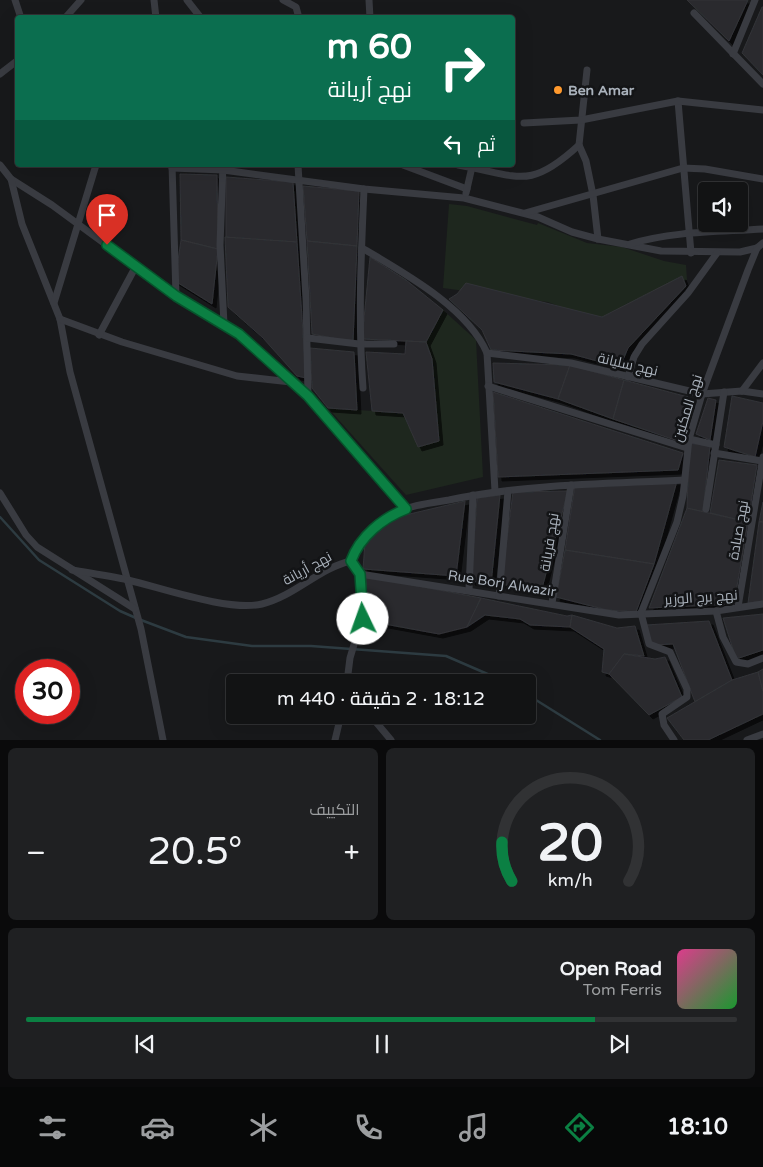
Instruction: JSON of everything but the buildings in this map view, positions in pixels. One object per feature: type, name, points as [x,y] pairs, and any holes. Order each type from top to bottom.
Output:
[{"type":"street","points":[[15,0],[20,15]]},
{"type":"street","points":[[68,15],[81,0]]},
{"type":"street","points":[[154,0],[156,15]]},
{"type":"street","points":[[187,0],[199,15]]},
{"type":"street","points":[[283,0],[296,7],[298,15]]},
{"type":"street","points":[[369,0],[370,15]]},
{"type":"street","points":[[733,54],[756,0]]},
{"type":"street","points":[[694,13],[763,84]]},
{"type":"street","points":[[0,74],[15,62]]},
{"type":"street","points":[[587,70],[579,145],[586,161],[598,239]]},
{"type":"street","points":[[678,101],[691,253]]},
{"type":"street","points":[[524,123],[581,120],[678,101],[763,110]]},
{"type":"street","points":[[464,198],[472,167],[520,178],[535,176],[562,161],[579,145]]},
{"type":"street","points":[[0,165],[11,179],[78,223],[176,296],[224,324],[254,346],[308,396],[406,509]]},
{"type":"street","points":[[54,303],[95,167]]},
{"type":"street","points":[[172,167],[176,296]]},
{"type":"street","points":[[198,167],[223,168],[364,189],[464,198],[525,213],[598,239],[630,244],[661,252],[740,252],[760,246]]},
{"type":"street","points":[[298,167],[308,338],[308,396]]},
{"type":"street","points":[[408,167],[467,189]]},
{"type":"street","points":[[223,168],[220,245],[224,324]]},
{"type":"street","points":[[525,213],[683,168],[705,169],[763,179]]},
{"type":"street","points":[[11,179],[22,224],[60,319],[70,372],[146,648],[163,740]]},
{"type":"street","points":[[363,388],[359,344],[364,189]]},
{"type":"street","points":[[630,244],[648,239],[688,234],[763,229]]},
{"type":"street","name":"نهج المكنين","points":[[641,613],[677,522],[687,448],[702,394],[760,246]]},
{"type":"street","points":[[362,248],[395,268],[439,299],[475,331],[487,353],[495,492]]},
{"type":"street","points":[[628,376],[634,357],[642,344],[688,293],[717,253]]},
{"type":"street","points":[[100,335],[136,266]]},
{"type":"street","points":[[60,319],[100,335],[237,376],[291,382]]},
{"type":"street","points":[[308,338],[359,344],[394,344]]},
{"type":"street","name":"نهج سليانة","points":[[487,353],[571,363],[702,394],[742,391],[761,393]]},
{"type":"street","points":[[742,391],[763,363]]},
{"type":"street","points":[[488,386],[687,448]]},
{"type":"street","points":[[706,508],[724,392]]},
{"type":"street","points":[[689,439],[716,445]]},
{"type":"street","points":[[714,454],[763,459]]},
{"type":"street","name":"نهج صيادة","points":[[738,607],[763,459]]},
{"type":"street","name":"نهج أريانة","points":[[72,570],[126,579],[206,599],[253,605],[273,600],[341,563],[351,561],[364,538],[380,522],[406,509],[495,492],[571,485],[684,480]]},
{"type":"street","name":"نهج فريانة","points":[[552,603],[571,485]]},
{"type":"street","points":[[499,596],[508,491]]},
{"type":"street","points":[[0,493],[32,541],[49,557],[135,609]]},
{"type":"street","points":[[469,590],[473,495]]},
{"type":"street","points":[[348,674],[350,658],[363,619],[360,574],[351,561]]},
{"type":"street","name":"Rue Borj Alwazir","points":[[360,574],[619,615],[641,613]]},
{"type":"street","name":"نهج برج الوزير","points":[[641,613],[716,611],[763,604]]},
{"type":"street","points":[[716,611],[723,637],[736,662],[748,664],[763,658]]},
{"type":"street","points":[[641,613],[649,644],[670,652],[687,689],[687,697],[662,714],[664,725],[674,740]]},
{"type":"street","points":[[335,740],[339,724]]},
{"type":"street","points":[[378,724],[391,740]]},
{"type":"street","points":[[747,740],[763,734]]},
{"type":"shaded area","points":[[449,204],[467,206],[537,225],[538,223],[587,243],[622,247],[664,261],[686,265],[687,280],[621,312],[603,323],[548,302],[443,288]]},
{"type":"shaded area","points":[[443,310],[476,340],[483,477],[406,495],[328,408],[403,413],[418,447],[439,441],[432,359],[426,342]]},
{"type":"waterway","points":[[0,517],[39,560],[120,611],[136,618]]},
{"type":"waterway","points":[[141,620],[186,637],[252,646],[311,646],[446,656],[488,674]]},
{"type":"waterway","points":[[536,700],[600,740]]},
{"type":"place","name":"Ben Amar","points":[[558,90]]},
{"type":"route","points":[[107,245],[176,296],[224,324],[254,346],[308,396],[406,509],[380,522],[364,538],[354,552],[351,561],[360,574],[364,611],[363,619]]}]
